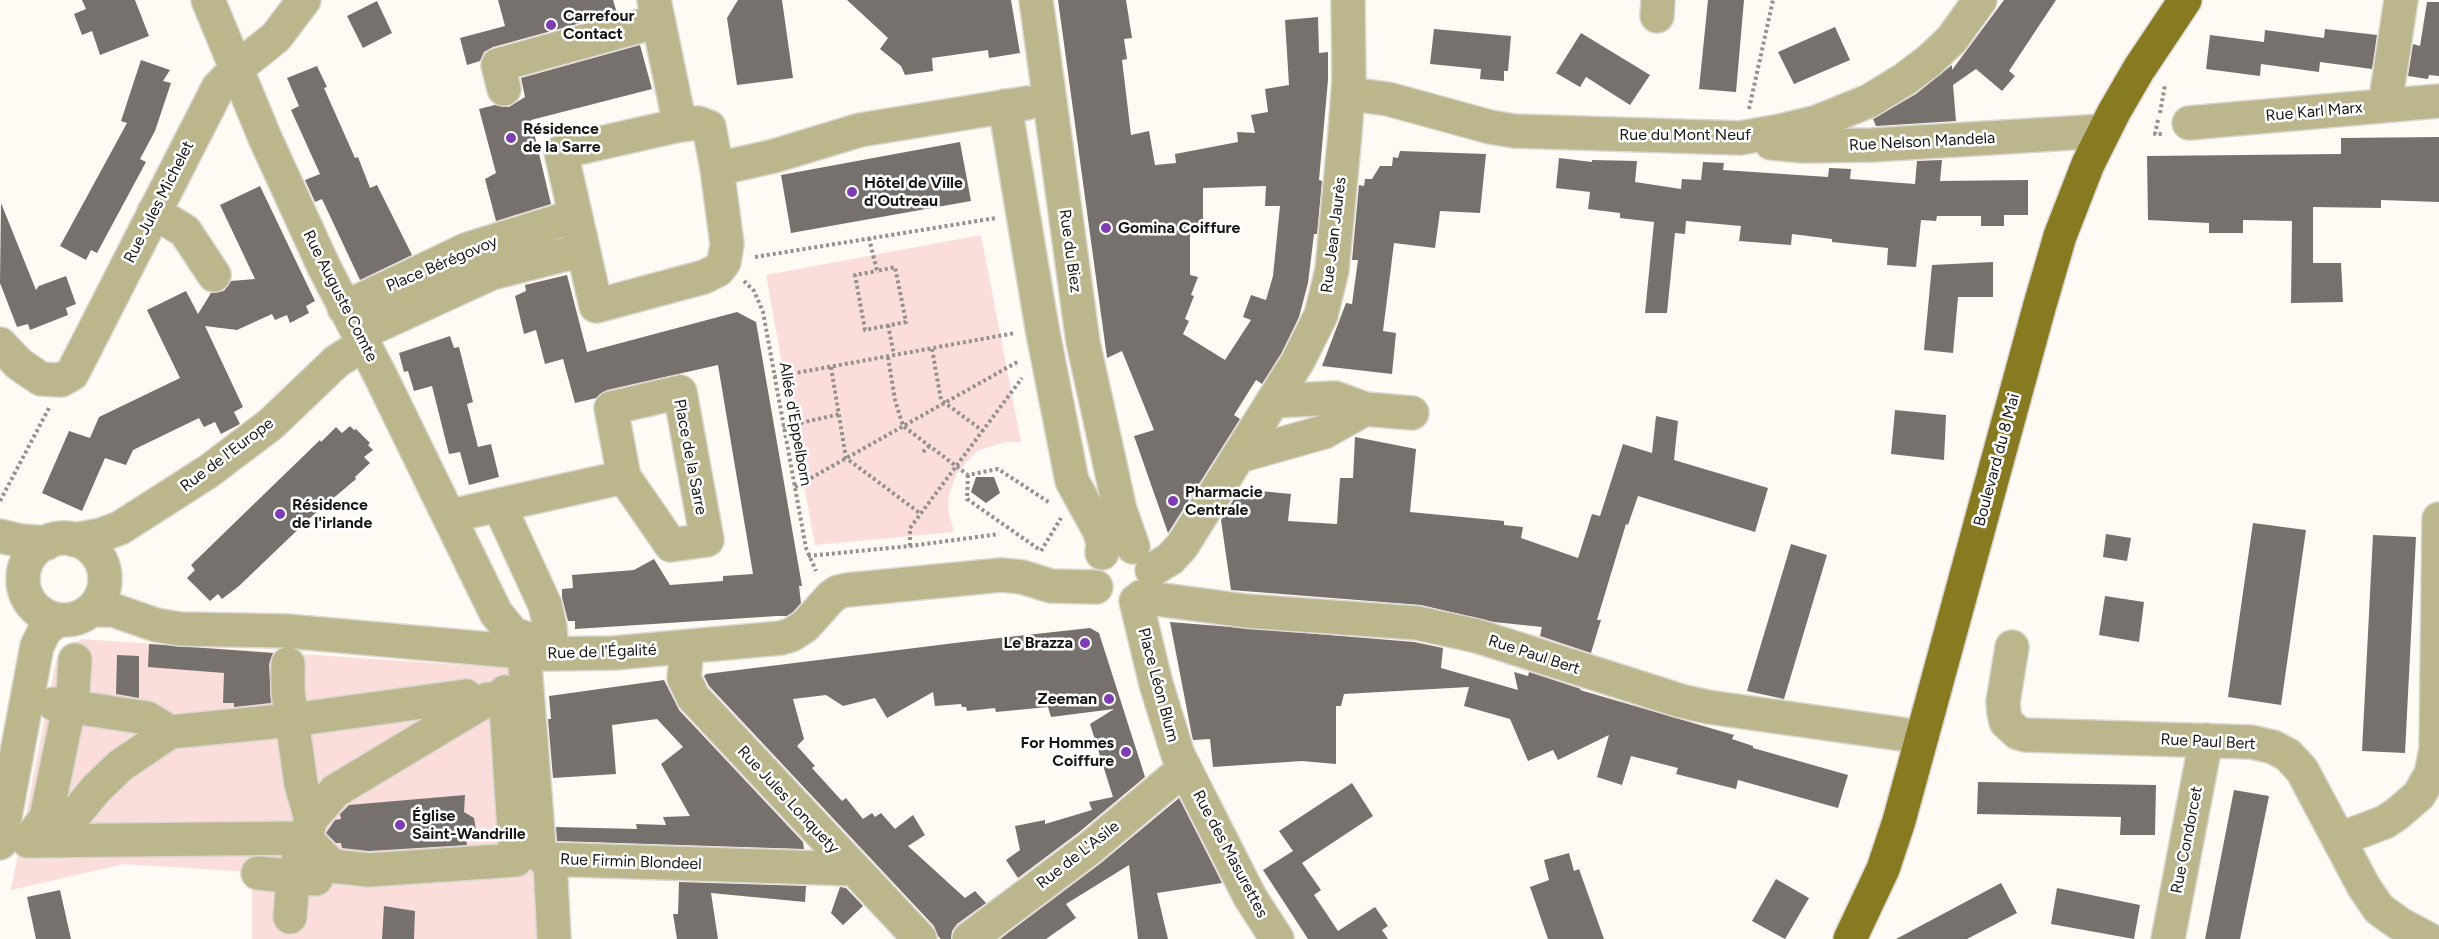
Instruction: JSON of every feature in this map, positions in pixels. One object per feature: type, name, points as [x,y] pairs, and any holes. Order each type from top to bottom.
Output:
[{"type":"main road","name":"Boulevard du 8 Mai","points":[[1850,939],[1883,869],[1922,737],[2053,259],[2079,187],[2104,131],[2134,77],[2185,0]]},
{"type":"street","name":"Rue Auguste Comte","points":[[208,0],[285,183],[499,618],[509,630],[550,651]]},
{"type":"street","name":"Rue Jules Michelet","points":[[66,379],[75,369],[218,88],[236,69],[276,37],[304,0]]},
{"type":"street","name":"Rue du Biez","points":[[1036,0],[1083,342],[1092,510]]},
{"type":"street","name":"Rue Jean Jaurès","points":[[1133,573],[1170,559],[1182,546],[1314,334],[1328,292],[1349,93],[1348,0]]},
{"type":"street","name":"Rue du Mont Neuf","points":[[1349,93],[1388,99],[1490,127],[1515,131],[1740,138],[1817,122],[1860,105],[1886,91],[1910,75],[1946,45],[1966,22],[1980,0]]},
{"type":"street","points":[[2385,105],[2401,0]]},
{"type":"street","points":[[504,89],[498,65],[656,11],[680,125]]},
{"type":"street","points":[[717,169],[774,156],[860,130],[1050,100]]},
{"type":"street","name":"Rue Karl Marx","points":[[2189,123],[2439,101]]},
{"type":"street","points":[[1005,106],[1044,337],[1072,481],[1092,510]]},
{"type":"street","points":[[698,123],[709,127],[717,169],[727,244],[724,262],[718,270],[704,277],[596,306],[561,152],[698,123]]},
{"type":"street","name":"Rue Nelson Mandela","points":[[1740,138],[1803,146],[1872,145],[2104,131]]},
{"type":"street","points":[[154,212],[185,231],[214,275]]},
{"type":"street","name":"Place Bérégovoy","points":[[356,328],[468,249],[575,216]]},
{"type":"street","name":"Place Bérégovoy","points":[[356,328],[492,273],[582,250]]},
{"type":"street","name":"Rue de l'Europe","points":[[0,536],[22,542],[60,541],[101,535],[120,528],[209,471],[271,424],[337,361],[356,328]]},
{"type":"street","points":[[10,354],[41,379],[66,379]]},
{"type":"street","points":[[1274,401],[1335,398],[1365,410],[1412,412]]},
{"type":"street","points":[[1239,456],[1324,432],[1365,410]]},
{"type":"street","points":[[450,516],[624,477]]},
{"type":"street","name":"Rue Firmin Blondeel","points":[[499,505],[545,605],[550,651],[503,695],[544,859],[854,869]]},
{"type":"street","name":"Place Léon Blum","points":[[1092,510],[1133,573],[1169,732],[1185,768]]},
{"type":"street","points":[[2340,839],[2385,822],[2397,814],[2419,795],[2431,774],[2436,749],[2439,519]]},
{"type":"street","points":[[0,558],[15,568],[23,580],[26,595],[35,608],[48,617],[58,620],[73,620],[91,610],[98,602],[104,588],[104,567],[92,550],[60,541],[34,552],[28,560],[23,580]]},
{"type":"street","points":[[831,597],[847,590],[1001,575],[1022,577],[1051,586],[1096,587],[1094,569],[1133,573]]},
{"type":"street","name":"Rue Paul Bert","points":[[1133,573],[1235,610],[1432,625],[1477,636],[1681,701],[1922,737]]},
{"type":"street","name":"Rue Auguste Comte","points":[[448,645],[470,640],[477,633],[483,615],[484,587]]},
{"type":"street","name":"Rue de l'Égalité","points":[[91,610],[113,610],[156,625],[180,629],[272,631],[448,645],[614,653],[687,648],[791,635],[805,626],[831,597]]},
{"type":"street","points":[[0,843],[37,646],[45,630],[58,620]]},
{"type":"street","name":"Rue Paul Bert","points":[[2012,647],[2003,702],[2006,722],[2018,733],[2251,742],[2273,747],[2288,755],[2302,770],[2364,887],[2379,909],[2400,924],[2428,939]]},
{"type":"street","name":"Rue Jules Lonquety","points":[[687,648],[684,678],[693,697],[920,939]]},
{"type":"street","points":[[75,660],[63,706],[67,717],[46,818],[28,841],[308,828]]},
{"type":"street","points":[[288,664],[292,720],[308,828],[305,878],[289,927]]},
{"type":"street","points":[[61,841],[73,817],[96,789],[121,765],[170,732],[292,720],[466,696],[503,695]]},
{"type":"street","points":[[308,828],[332,866],[360,869],[516,861],[503,695]]},
{"type":"street","points":[[308,828],[335,791],[503,695]]},
{"type":"street","points":[[63,706],[147,717],[170,732]]},
{"type":"street","name":"Rue Condorcet","points":[[2168,939],[2206,740]]},
{"type":"street","name":"Rue de L'Asile","points":[[969,939],[1090,848],[1185,768]]},
{"type":"street","name":"Rue des Masurettes","points":[[1185,768],[1250,897],[1277,939]]},
{"type":"street","points":[[550,860],[554,939]]},
{"type":"street","points":[[258,873],[305,878]]},
{"type":"path","points":[[1750,100],[1773,0]]},
{"type":"path","points":[[724,262],[1024,214]]},
{"type":"path","points":[[869,238],[877,271]]},
{"type":"path","name":"Allée d'Eppelborn","points":[[724,262],[754,291],[763,312],[808,556],[831,597]]},
{"type":"path","points":[[895,267],[906,322],[866,330],[855,275],[877,271],[895,267]]},
{"type":"path","points":[[888,325],[894,355]]},
{"type":"path","points":[[774,377],[932,349],[1044,337]]},
{"type":"path","points":[[795,487],[945,402],[1044,337]]},
{"type":"path","points":[[910,546],[910,528],[983,431],[1044,337]]},
{"type":"path","points":[[932,349],[941,400],[983,431]]},
{"type":"path","points":[[888,357],[895,400],[903,426],[928,446],[968,475],[998,469],[1092,510],[1041,551]]},
{"type":"path","points":[[831,367],[846,458],[921,514]]},
{"type":"path","points":[[0,501],[66,379]]},
{"type":"path","points":[[783,427],[840,414]]},
{"type":"path","points":[[923,452],[928,446]]},
{"type":"path","points":[[968,475],[967,499],[1047,555],[1051,586]]},
{"type":"path","points":[[808,556],[999,534]]},
{"type":"shaded area","points":[[981,235],[1021,442],[1005,442],[977,451],[957,473],[949,494],[948,510],[954,532],[815,545],[766,275]]},
{"type":"shaded area","points":[[81,639],[521,669],[556,920],[572,939],[252,939],[252,872],[124,864],[11,890],[56,661]]},
{"type":"building","points":[[82,0],[135,0],[149,36],[100,55],[92,31],[82,35],[74,14],[86,9]]},
{"type":"building","points":[[498,0],[613,0],[617,13],[493,47],[484,52],[480,61],[467,65],[460,38],[505,26]]},
{"type":"building","points":[[738,0],[782,0],[793,78],[737,85],[727,18]]},
{"type":"building","points":[[847,0],[1011,0],[1020,53],[989,58],[988,50],[932,58],[933,71],[905,75],[901,66],[880,49],[888,38]]},
{"type":"building","points":[[1058,0],[1126,0],[1132,38],[1124,39],[1127,59],[1122,60],[1131,135],[1149,131],[1155,165],[1176,163],[1175,154],[1238,142],[1237,132],[1255,133],[1251,115],[1268,112],[1265,89],[1289,85],[1285,20],[1318,17],[1319,53],[1328,52],[1328,80],[1319,180],[1322,181],[1317,234],[1314,234],[1308,283],[1299,317],[1282,352],[1262,384],[1256,380],[1234,415],[1240,419],[1168,533],[1134,436],[1154,430],[1122,351],[1107,358]],"holes":[[[1266,186],[1265,206],[1280,206],[1273,276],[1266,300],[1251,295],[1243,317],[1251,320],[1225,360],[1183,334],[1189,321],[1185,319],[1198,277],[1190,275],[1190,225],[1203,226],[1203,188]]]},
{"type":"building","points":[[1708,0],[1744,0],[1736,92],[1699,89]]},
{"type":"building","points":[[2004,0],[2056,0],[2009,71],[2015,76],[2002,91],[1976,69],[1953,85],[1956,121],[1876,126],[1873,119],[1916,94],[1952,65],[1952,70]]},
{"type":"building","points":[[377,1],[392,33],[363,48],[347,16]]},
{"type":"building","points":[[2427,2],[2439,2],[2439,76],[2429,75],[2428,79],[2408,76],[2413,44],[2420,46]]},
{"type":"building","points":[[1835,27],[1850,60],[1794,84],[1778,52]]},
{"type":"building","points":[[1434,29],[1511,36],[1508,71],[1504,71],[1504,81],[1480,79],[1481,69],[1430,64]]},
{"type":"building","points":[[2325,29],[2377,35],[2372,69],[2320,62],[2319,72],[2261,64],[2260,76],[2206,69],[2210,35],[2264,42],[2265,30],[2324,38]]},
{"type":"building","points":[[1581,33],[1650,75],[1630,105],[1586,77],[1580,87],[1556,73]]},
{"type":"building","name":"Résidence de la Sarre","points":[[640,45],[652,89],[531,120],[551,204],[496,221],[485,179],[496,173],[479,109],[495,105],[509,107],[525,97],[521,78]]},
{"type":"building","points":[[141,60],[170,70],[163,81],[171,83],[155,131],[140,159],[146,162],[97,253],[91,250],[86,260],[60,246],[127,123],[121,121]]},
{"type":"building","points":[[317,66],[327,87],[324,88],[355,158],[358,157],[370,188],[377,185],[412,255],[360,280],[322,199],[315,202],[305,180],[320,174],[291,110],[299,106],[287,78]]},
{"type":"building","points":[[2439,137],[2439,202],[2381,200],[2381,208],[2313,207],[2313,263],[2341,263],[2343,302],[2291,303],[2292,221],[2243,220],[2243,233],[2209,233],[2209,223],[2148,220],[2147,156],[2341,154],[2341,138]]},
{"type":"building","name":"Hôtel de Ville d'Outreau","points":[[960,142],[971,201],[791,233],[781,175]]},
{"type":"building","points":[[1400,151],[1486,154],[1480,213],[1440,211],[1435,248],[1394,243],[1383,331],[1396,333],[1392,374],[1322,366],[1346,303],[1352,304],[1358,260],[1352,260],[1359,185],[1364,186],[1365,179],[1372,179],[1380,166],[1392,166],[1393,157],[1398,158]]},
{"type":"building","points":[[1559,158],[1592,162],[1592,160],[1637,161],[1635,182],[1681,189],[1682,179],[1701,180],[1703,162],[1724,163],[1723,170],[1828,177],[1829,168],[1851,169],[1850,179],[1915,184],[1917,161],[1942,160],[1940,181],[2028,180],[2028,215],[2004,215],[2004,226],[1981,226],[1981,216],[1937,216],[1936,221],[1921,220],[1916,267],[1887,265],[1888,248],[1832,242],[1832,239],[1792,234],[1791,245],[1739,241],[1741,226],[1686,221],[1685,234],[1675,233],[1667,313],[1645,313],[1654,222],[1620,218],[1620,213],[1588,209],[1590,192],[1556,188]]},
{"type":"building","points":[[260,186],[315,301],[306,306],[309,313],[290,323],[287,315],[275,320],[272,314],[237,330],[205,326],[243,407],[234,412],[240,424],[221,434],[215,422],[204,427],[199,418],[133,450],[126,465],[105,458],[82,511],[42,493],[69,431],[90,438],[99,417],[180,378],[147,310],[186,291],[198,314],[211,293],[224,291],[231,281],[255,279],[220,205]]},
{"type":"building","points":[[1,203],[36,290],[39,286],[66,276],[76,304],[66,308],[68,315],[30,330],[28,324],[17,327],[0,283]]},
{"type":"building","points":[[1993,262],[1993,297],[1958,297],[1953,353],[1924,350],[1932,265]]},
{"type":"building","points":[[567,275],[587,352],[737,312],[756,322],[802,586],[799,586],[801,603],[787,616],[575,629],[575,621],[568,621],[562,589],[573,588],[572,575],[634,570],[654,559],[670,585],[723,581],[723,576],[753,574],[718,365],[607,390],[596,398],[575,403],[563,359],[545,364],[536,330],[524,334],[515,296],[526,291],[525,285]]},
{"type":"building","points":[[450,336],[454,348],[459,347],[473,402],[467,404],[478,447],[491,444],[499,477],[469,485],[460,452],[449,454],[432,386],[414,391],[408,371],[404,372],[399,353]]},
{"type":"building","points":[[1895,410],[1946,415],[1944,460],[1891,454]]},
{"type":"building","points":[[1656,416],[1678,421],[1674,460],[1768,488],[1755,532],[1638,496],[1628,525],[1626,524],[1597,620],[1601,620],[1591,653],[1540,636],[1542,627],[1494,622],[1421,605],[1231,590],[1221,520],[1240,489],[1291,494],[1288,521],[1337,524],[1340,478],[1353,478],[1355,437],[1416,449],[1410,512],[1504,521],[1504,525],[1523,527],[1521,538],[1578,558],[1592,514],[1600,516],[1623,444],[1652,453]]},
{"type":"building","name":"Résidence de l'irlande","points":[[350,426],[370,443],[368,445],[373,450],[364,457],[370,463],[355,477],[356,479],[311,517],[239,586],[222,599],[218,594],[210,601],[187,578],[195,570],[191,565],[320,440],[321,442],[336,427],[342,433]]},
{"type":"building","points":[[976,477],[994,477],[1000,493],[986,503],[971,492]]},
{"type":"building","points":[[2253,523],[2306,530],[2281,705],[2228,697]]},
{"type":"building","points":[[2106,534],[2131,538],[2127,561],[2103,557]]},
{"type":"building","points":[[2373,535],[2416,537],[2405,753],[2362,751]]},
{"type":"building","points":[[1791,544],[1827,555],[1784,699],[1747,691]]},
{"type":"building","points":[[2105,596],[2144,602],[2139,642],[2099,635]]},
{"type":"building","points":[[1170,622],[1414,642],[1443,648],[1441,668],[1518,690],[1514,672],[1528,676],[1529,672],[1580,690],[1734,735],[1732,739],[1753,746],[1753,748],[1848,775],[1838,808],[1738,780],[1736,789],[1676,774],[1678,768],[1631,756],[1622,785],[1597,777],[1609,735],[1558,760],[1553,750],[1528,761],[1510,719],[1464,706],[1469,687],[1344,694],[1341,706],[1336,706],[1336,764],[1302,761],[1213,767],[1210,739],[1193,740]]},
{"type":"building","points":[[1090,628],[1099,633],[1145,777],[1078,833],[1018,878],[1006,860],[1020,850],[1015,826],[1045,820],[1045,824],[1092,810],[1089,802],[1113,797],[1090,724],[1114,709],[1051,717],[1048,707],[996,712],[995,708],[967,711],[966,707],[962,707],[961,704],[935,706],[933,692],[887,718],[875,698],[843,706],[826,695],[793,699],[804,739],[797,746],[815,766],[812,768],[842,801],[846,798],[863,819],[872,813],[875,817],[881,813],[895,829],[913,815],[925,835],[908,846],[965,898],[975,891],[986,903],[957,924],[952,931],[951,939],[941,939],[938,936],[934,926],[709,686],[704,676],[963,642]]},
{"type":"building","points":[[149,644],[273,653],[269,664],[271,703],[234,707],[234,703],[223,703],[224,673],[148,667]]},
{"type":"building","points":[[117,655],[139,656],[139,698],[116,694]]},
{"type":"building","points":[[664,680],[679,710],[803,842],[804,849],[557,841],[556,827],[637,829],[636,824],[666,825],[663,817],[690,816],[661,764],[683,747],[657,719],[612,725],[616,774],[553,778],[548,719],[551,719],[549,696]]},
{"type":"building","points":[[1978,782],[2156,785],[2155,835],[2120,835],[2121,817],[1977,814]]},
{"type":"building","points":[[1352,783],[1373,816],[1302,863],[1321,890],[1314,895],[1338,931],[1375,907],[1388,926],[1382,930],[1388,939],[1308,939],[1263,870],[1293,851],[1279,831]]},
{"type":"building","points":[[2234,790],[2269,796],[2240,939],[2205,939]]},
{"type":"building","name":"Église Saint-Wandrille","points":[[465,795],[464,812],[474,818],[476,830],[466,839],[467,845],[369,851],[342,848],[341,843],[336,843],[326,833],[335,820],[341,819],[340,814],[349,805]]},
{"type":"building","points":[[1179,798],[1222,883],[1157,893],[1168,939],[1138,939],[1129,865],[1066,904],[1076,918],[1046,939],[1000,939],[1101,863]]},
{"type":"building","points":[[1569,853],[1574,871],[1579,869],[1604,939],[1548,939],[1530,887],[1549,880],[1544,860]]},
{"type":"building","points":[[1776,879],[1809,898],[1785,939],[1752,921]]},
{"type":"building","points":[[679,882],[806,886],[805,902],[711,893],[718,939],[677,939],[673,914],[678,914]]},
{"type":"building","points":[[2001,883],[2017,913],[1967,939],[1896,939]]},
{"type":"building","points":[[840,887],[846,888],[863,906],[843,925],[831,913]]},
{"type":"building","points":[[2057,888],[2140,905],[2134,939],[2051,924]]},
{"type":"building","points":[[60,890],[71,939],[36,939],[27,897]]},
{"type":"building","points":[[384,906],[415,911],[414,939],[382,939]]},
{"type":"place","name":"Carrefour Contact","points":[[551,25]]},
{"type":"place","name":"Résidence de la Sarre","points":[[511,138]]},
{"type":"place","name":"Hôtel de Ville d'Outreau","points":[[852,192]]},
{"type":"place","name":"Gomina Coiffure","points":[[1106,228]]},
{"type":"place","name":"Pharmacie Centrale","points":[[1173,501]]},
{"type":"place","name":"Résidence de l'irlande","points":[[280,514]]},
{"type":"place","name":"Le Brazza","points":[[1085,643]]},
{"type":"place","name":"Zeeman","points":[[1109,699]]},
{"type":"place","name":"For Hommes Coiffure","points":[[1126,752]]},
{"type":"place","name":"Église Saint-Wandrille","points":[[400,825]]}]
